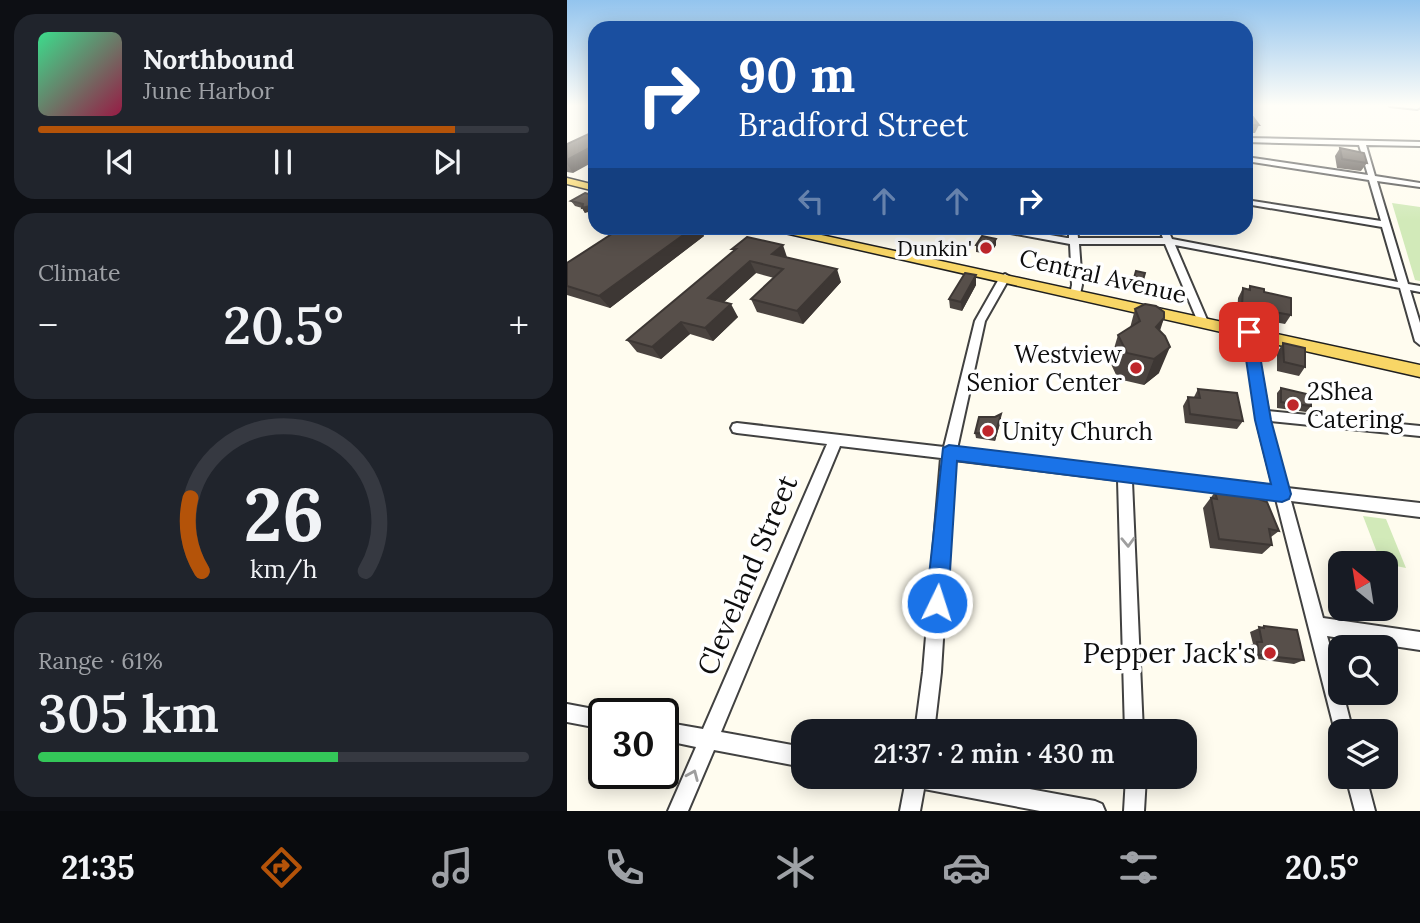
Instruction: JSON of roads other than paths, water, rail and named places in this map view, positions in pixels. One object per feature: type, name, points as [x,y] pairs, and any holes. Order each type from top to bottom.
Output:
[{"type":"main road","points":[[567,181],[588,186]]},
{"type":"main road","name":"Central Avenue","points":[[813,235],[1420,371]]},
{"type":"street","points":[[1362,144],[1420,341]]},
{"type":"street","points":[[1253,160],[1420,185]]},
{"type":"street","points":[[1253,203],[1387,225]]},
{"type":"street","points":[[1040,235],[1074,241],[1169,241],[1420,289]]},
{"type":"street","points":[[1074,235],[1077,285],[1075,294]]},
{"type":"street","points":[[1166,235],[1203,322]]},
{"type":"street","points":[[926,719],[932,672],[949,453],[981,321],[1005,277]]},
{"type":"street","points":[[1249,332],[1262,415],[1341,719]]},
{"type":"street","points":[[1262,415],[1420,431]]},
{"type":"street","points":[[737,428],[1420,510]]},
{"type":"street","name":"Cleveland Street","points":[[678,811],[836,439]]},
{"type":"street","points":[[1125,474],[1134,719]]},
{"type":"street","points":[[1317,626],[1420,641]]},
{"type":"street","points":[[567,713],[588,717]]},
{"type":"street","points":[[679,734],[791,755]]},
{"type":"street","points":[[910,811],[913,789]]},
{"type":"street","points":[[979,789],[1095,811]]},
{"type":"street","points":[[1134,811],[1135,789]]},
{"type":"street","points":[[1359,789],[1365,811]]},
{"type":"place","name":"Dunkin'","points":[[986,248]]},
{"type":"place","name":"Westview Senior Center","points":[[1136,368]]},
{"type":"place","name":"2Shea Catering","points":[[1293,405]]},
{"type":"place","name":"Unity Church","points":[[988,431]]},
{"type":"place","name":"Pepper Jack's","points":[[1270,653]]}]
